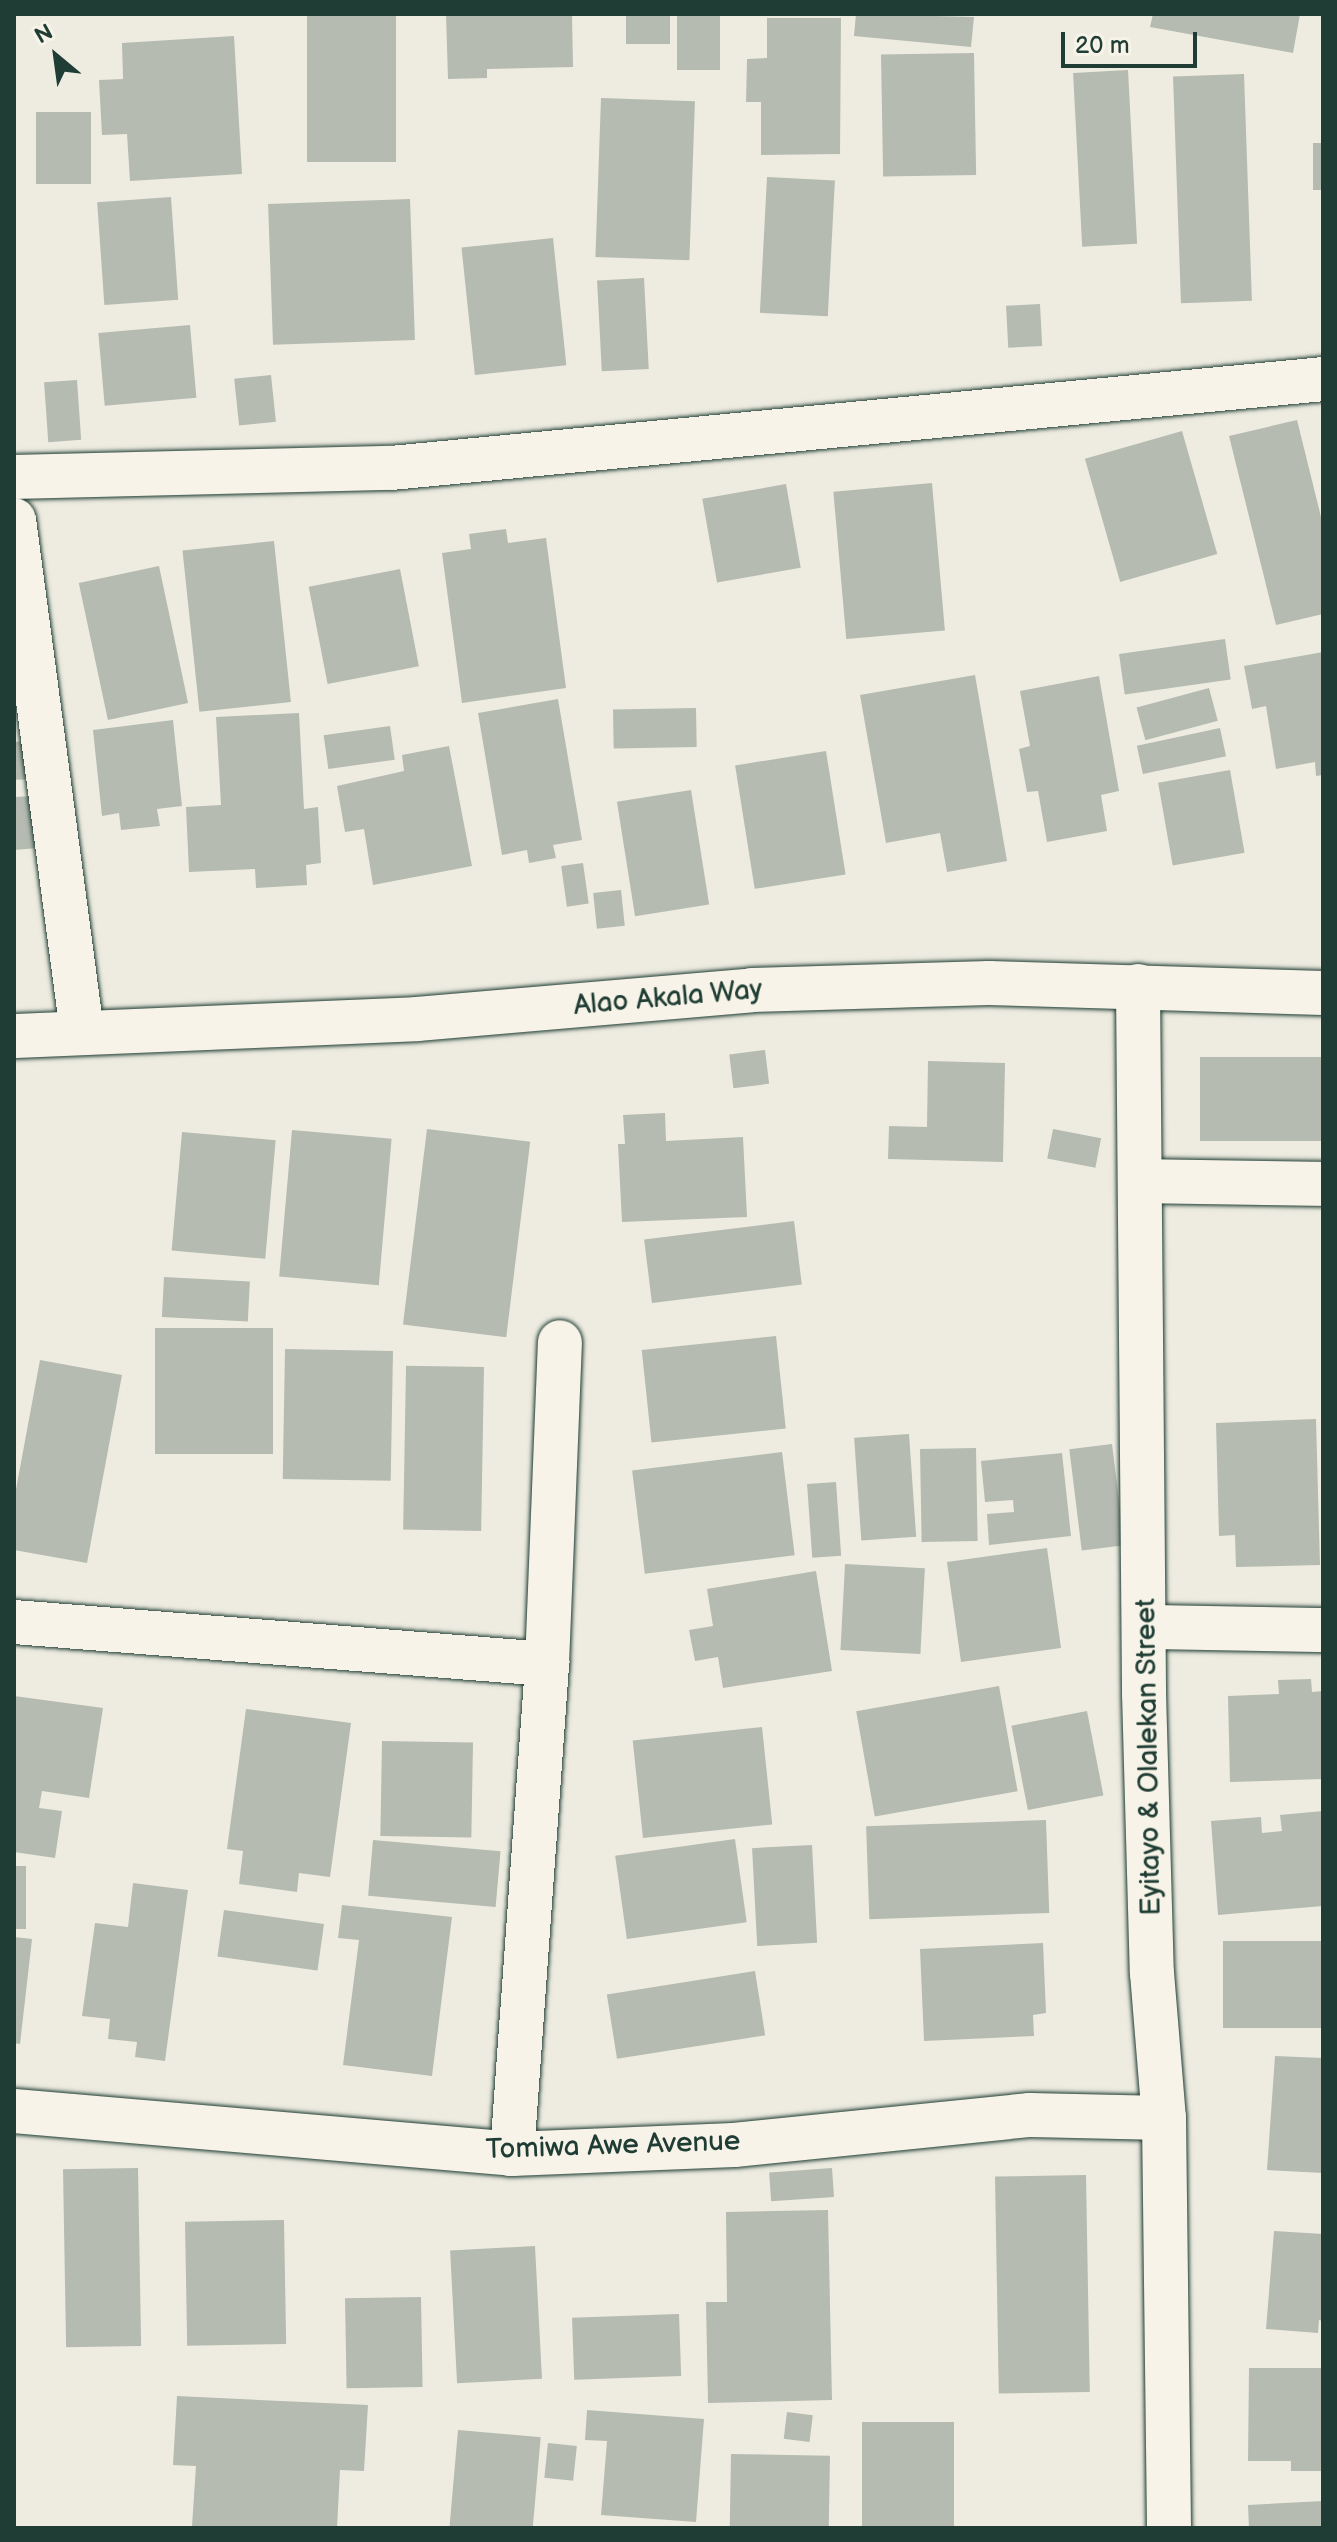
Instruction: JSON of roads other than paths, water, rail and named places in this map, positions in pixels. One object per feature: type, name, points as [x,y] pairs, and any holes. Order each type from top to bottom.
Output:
[{"type":"street","points":[[14,477],[391,468],[1323,379]]},
{"type":"street","points":[[14,520],[82,1032]]},
{"type":"street","name":"Alao Akala Way","points":[[14,1036],[417,1019],[752,990],[989,983],[1323,993]]},
{"type":"street","name":"Eyitayo & Olalekan Street","points":[[1138,986],[1152,1973],[1164,2118],[1169,2528]]},
{"type":"street","points":[[1141,1181],[1323,1184]]},
{"type":"street","points":[[512,2154],[547,1664],[560,1342]]},
{"type":"street","points":[[14,1622],[547,1664]]},
{"type":"street","points":[[1147,1627],[1323,1630]]},
{"type":"street","name":"Tomiwa Awe Avenue","points":[[14,2111],[512,2154],[734,2145],[1030,2115],[1164,2118]]}]
